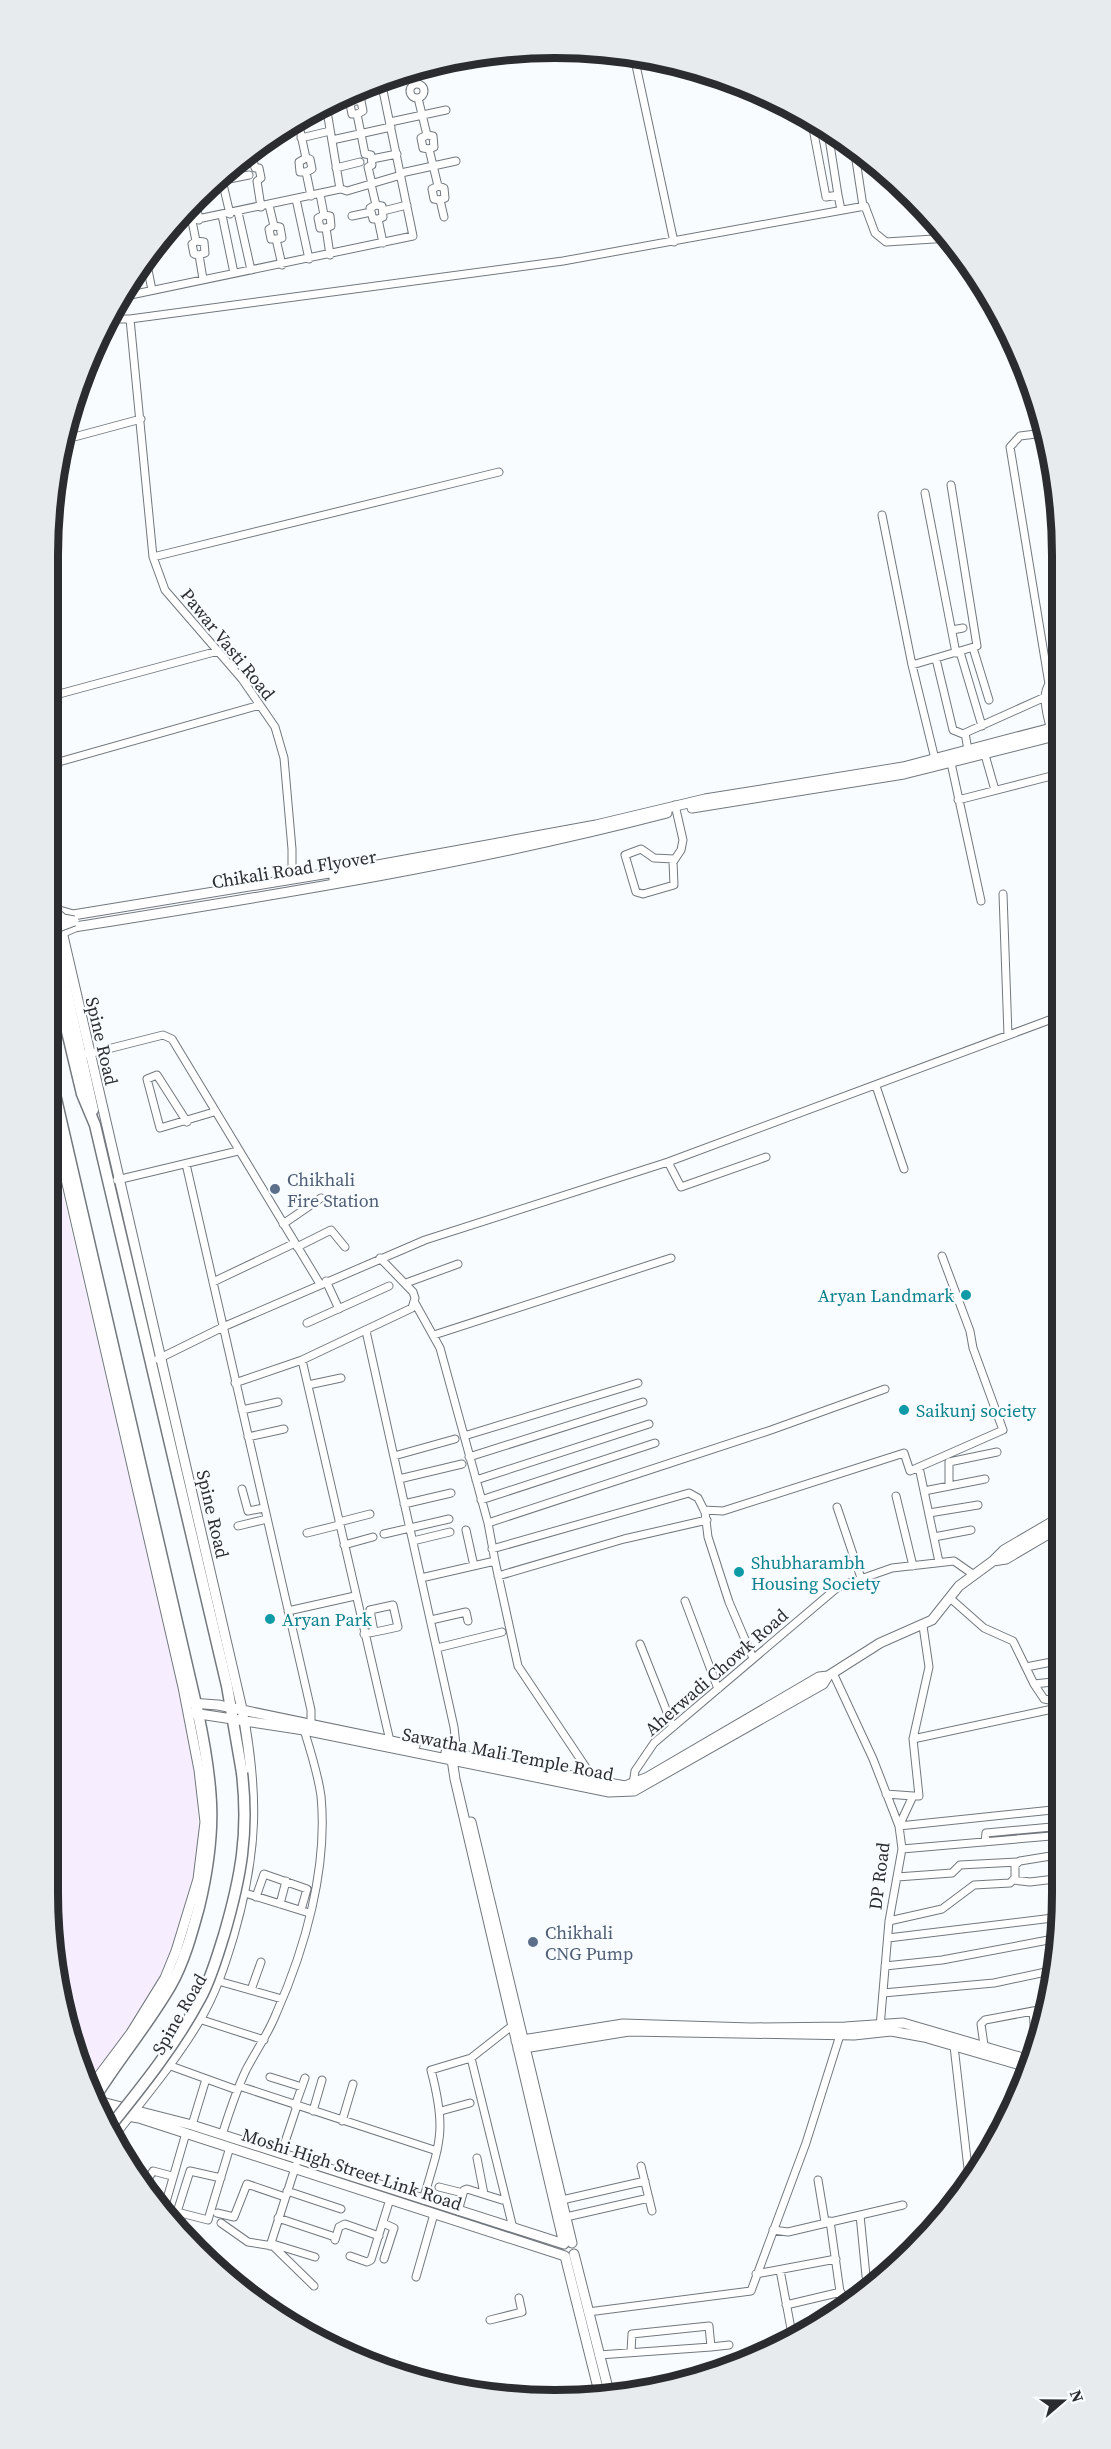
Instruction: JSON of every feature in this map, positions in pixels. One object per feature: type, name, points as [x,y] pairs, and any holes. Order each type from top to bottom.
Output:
[{"type":"main road","points":[[58,948],[90,1091],[95,1125]]},
{"type":"main road","name":"Spine Road","points":[[58,994],[82,1094],[95,1125],[156,1360],[237,1713]]},
{"type":"main road","points":[[58,1109],[192,1708],[213,1822],[206,1881],[181,1962],[144,2029],[100,2091]]},
{"type":"main road","points":[[114,2121],[164,2057],[194,2011],[212,1975],[243,1862],[246,1823],[237,1713]]},
{"type":"street","points":[[636,66],[674,242]]},
{"type":"street","points":[[133,294],[413,236],[383,90]]},
{"type":"street","points":[[418,98],[427,135],[432,135],[434,145],[429,149],[438,186],[444,188],[445,198],[440,200],[444,217]]},
{"type":"street","points":[[355,101],[361,101],[363,111],[357,114],[361,134],[368,156],[372,165],[362,168],[359,157],[368,156],[397,154]]},
{"type":"street","points":[[332,140],[446,110]]},
{"type":"street","points":[[328,114],[341,189]]},
{"type":"street","points":[[300,130],[306,159],[310,159],[312,169],[306,172],[311,196]]},
{"type":"street","points":[[301,138],[330,130]]},
{"type":"street","points":[[814,131],[829,212]]},
{"type":"street","points":[[829,140],[841,210]]},
{"type":"street","points":[[856,159],[863,206],[872,219],[875,233],[886,242],[938,239]]},
{"type":"street","points":[[188,221],[341,189],[347,191],[456,160]]},
{"type":"street","points":[[253,161],[255,168]]},
{"type":"street","points":[[336,168],[360,162]]},
{"type":"street","points":[[368,167],[376,205]]},
{"type":"street","points":[[255,168],[259,168],[261,178],[251,182],[249,170],[255,168]]},
{"type":"street","points":[[233,178],[249,175]]},
{"type":"street","points":[[257,181],[274,226],[280,227],[282,238],[276,239],[282,265]]},
{"type":"street","points":[[221,189],[234,273]]},
{"type":"street","points":[[320,194],[324,215],[330,216],[332,226],[326,228],[330,255]]},
{"type":"street","points":[[826,197],[838,195]]},
{"type":"street","points":[[296,199],[309,259]]},
{"type":"street","points":[[381,205],[383,211],[383,217],[373,219],[371,207],[381,205]]},
{"type":"street","points":[[383,211],[407,205]]},
{"type":"street","points":[[119,319],[563,261],[863,206]]},
{"type":"street","points":[[238,212],[250,270]]},
{"type":"street","points":[[352,216],[371,212]]},
{"type":"street","points":[[196,213],[196,241],[204,242],[205,253],[199,255],[203,279]]},
{"type":"street","points":[[378,219],[383,243]]},
{"type":"street","points":[[147,273],[152,290]]},
{"type":"street","name":"Pawar Vasti Road","points":[[130,319],[153,556],[165,590],[218,651],[275,727],[284,758],[292,849],[292,879]]},
{"type":"street","points":[[73,437],[141,419]]},
{"type":"street","points":[[1038,435],[1020,436],[1010,447],[1049,684]]},
{"type":"street","points":[[153,556],[499,472]]},
{"type":"street","points":[[912,665],[973,648],[977,643],[951,485]]},
{"type":"street","points":[[925,493],[951,630],[982,726]]},
{"type":"street","points":[[882,515],[912,665],[935,759]]},
{"type":"street","points":[[951,630],[963,628]]},
{"type":"street","points":[[973,648],[989,700]]},
{"type":"street","points":[[58,694],[218,651]]},
{"type":"street","points":[[936,659],[953,730],[963,734],[1045,697]]},
{"type":"street","points":[[1052,679],[1045,697],[1044,708],[1052,724]]},
{"type":"street","points":[[58,762],[260,705]]},
{"type":"street","points":[[676,808],[851,784],[985,755],[1052,733]]},
{"type":"street","points":[[58,929],[374,879],[676,808],[903,767],[968,750],[1052,733]]},
{"type":"street","points":[[963,734],[968,750]]},
{"type":"street","points":[[985,755],[995,790]]},
{"type":"street","points":[[951,763],[981,901]]},
{"type":"street","points":[[958,800],[1052,776]]},
{"type":"street","points":[[674,860],[654,858],[643,850],[626,853],[625,863],[636,892],[643,894],[672,887],[675,883],[674,860],[681,850],[683,840],[676,808]]},
{"type":"street","points":[[58,910],[73,915],[517,845]]},
{"type":"street","name":"Chikali Road Flyover","points":[[58,928],[74,921],[373,873],[517,845]]},
{"type":"street","points":[[1003,894],[1008,1035]]},
{"type":"street","points":[[58,914],[63,919],[74,921]]},
{"type":"street","name":"Spine Road","points":[[58,945],[88,1054],[156,1360]]},
{"type":"street","points":[[156,1360],[223,1327],[426,1240],[668,1162],[1052,1019]]},
{"type":"street","points":[[88,1054],[163,1035],[172,1039],[283,1224],[339,1309]]},
{"type":"street","points":[[187,1122],[157,1075],[147,1079],[160,1128],[187,1122],[214,1112]]},
{"type":"street","points":[[876,1086],[904,1169]]},
{"type":"street","points":[[58,1144],[192,1708]]},
{"type":"street","points":[[117,1180],[238,1151]]},
{"type":"street","points":[[668,1162],[681,1187],[766,1157]]},
{"type":"street","points":[[186,1164],[311,1710],[308,1727],[322,1814],[319,1860],[282,1999],[264,2040],[238,2088],[222,2135]]},
{"type":"street","points":[[283,1224],[321,1198]]},
{"type":"street","points":[[213,1282],[331,1230],[345,1247]]},
{"type":"street","points":[[704,1510],[717,1511],[904,1453],[909,1471],[1002,1432],[973,1348],[970,1331],[942,1256]]},
{"type":"street","points":[[380,1258],[413,1292],[415,1303],[434,1335],[488,1523],[518,1666],[596,1782]]},
{"type":"street","points":[[434,1335],[671,1258]]},
{"type":"street","points":[[406,1283],[458,1264]]},
{"type":"street","points":[[308,1323],[389,1286]]},
{"type":"street","points":[[235,1383],[302,1360],[412,1308],[415,1303]]},
{"type":"street","points":[[366,1331],[437,1648],[454,1757],[513,2025],[521,2044],[562,2200],[568,2244]]},
{"type":"street","points":[[302,1360],[390,1741]]},
{"type":"street","points":[[308,1385],[341,1378]]},
{"type":"street","points":[[464,1436],[638,1383]]},
{"type":"street","points":[[488,1523],[771,1430],[885,1389]]},
{"type":"street","points":[[242,1410],[278,1402]]},
{"type":"street","points":[[470,1457],[643,1402]]},
{"type":"street","points":[[476,1480],[650,1424]]},
{"type":"street","points":[[248,1437],[284,1429]]},
{"type":"street","points":[[394,1456],[455,1439]]},
{"type":"street","points":[[481,1500],[655,1443]]},
{"type":"street","points":[[949,1486],[949,1462],[997,1452]]},
{"type":"street","points":[[399,1479],[462,1464]]},
{"type":"street","points":[[919,1467],[939,1563]]},
{"type":"street","points":[[924,1491],[985,1479]]},
{"type":"street","points":[[243,1489],[248,1511],[264,1508]]},
{"type":"street","points":[[404,1504],[451,1493]]},
{"type":"street","points":[[492,1549],[689,1493],[698,1498],[704,1510],[708,1537],[725,1591],[753,1658]]},
{"type":"street","points":[[896,1496],[913,1566]]},
{"type":"street","points":[[929,1514],[978,1505]]},
{"type":"street","points":[[837,1507],[861,1578]]},
{"type":"street","points":[[307,1533],[370,1514]]},
{"type":"street","points":[[384,1534],[449,1519]]},
{"type":"street","points":[[238,1526],[267,1520]]},
{"type":"street","points":[[498,1576],[624,1539],[707,1520]]},
{"type":"street","name":"Sawatha Mali Temple Road","points":[[192,1708],[237,1713],[308,1727],[609,1792],[633,1787],[813,1690],[823,1684],[830,1675],[880,1643],[923,1626],[942,1610],[959,1586],[993,1562],[1004,1550],[1052,1522]]},
{"type":"street","points":[[466,1530],[474,1566]]},
{"type":"street","points":[[934,1537],[971,1530]]},
{"type":"street","points":[[413,1541],[450,1532]]},
{"type":"street","name":"Sawatha Mali Temple Road","points":[[993,1562],[1006,1559],[1052,1532]]},
{"type":"street","points":[[344,1545],[373,1537]]},
{"type":"street","points":[[422,1578],[495,1561]]},
{"type":"street","name":"Aherwadi Chowk Road","points":[[633,1787],[635,1771],[645,1755],[673,1727],[838,1587],[892,1568],[954,1561],[974,1575]]},
{"type":"street","points":[[288,1611],[355,1596]]},
{"type":"street","points":[[950,1598],[984,1628],[1013,1641],[1034,1684],[1044,1699],[1052,1700]]},
{"type":"street","points":[[685,1601],[718,1689]]},
{"type":"street","points":[[364,1634],[374,1632],[398,1627],[393,1605],[370,1610],[374,1632]]},
{"type":"street","points":[[430,1618],[446,1612]]},
{"type":"street","points":[[430,1618],[465,1612],[468,1621]]},
{"type":"street","points":[[886,1794],[919,1796],[913,1739],[929,1667],[923,1626]]},
{"type":"street","points":[[437,1648],[502,1632]]},
{"type":"street","points":[[640,1644],[673,1727]]},
{"type":"street","points":[[1026,1667],[1052,1662]]},
{"type":"street","name":"DP Road","points":[[830,1675],[899,1826],[902,1849],[889,1921],[880,2028]]},
{"type":"street","points":[[1034,1684],[1052,1682]]},
{"type":"street","points":[[913,1739],[1052,1709]]},
{"type":"street","name":"Spine Road","points":[[119,2130],[168,2065],[199,2019],[218,1980],[245,1893],[254,1823],[237,1713]]},
{"type":"street","name":"Sawatha Mali Temple Road","points":[[308,1727],[390,1741],[454,1757],[633,1787]]},
{"type":"street","name":"Spine Road","points":[[95,2081],[131,2033],[158,1990],[179,1941],[203,1849],[203,1796],[198,1737]]},
{"type":"street","points":[[454,1757],[568,2244]]},
{"type":"street","points":[[899,1826],[913,1796]]},
{"type":"street","points":[[899,1826],[1052,1810]]},
{"type":"street","points":[[985,1842],[986,1833],[1052,1827]]},
{"type":"street","points":[[902,1849],[1052,1836]]},
{"type":"street","points":[[897,1877],[952,1873],[960,1865],[1017,1862],[1052,1856]]},
{"type":"street","points":[[1013,1880],[1017,1862]]},
{"type":"street","points":[[256,1897],[264,1874],[307,1889],[305,1912]]},
{"type":"street","points":[[889,1921],[942,1909],[974,1885],[1010,1883],[1013,1880],[1030,1882],[1052,1879]]},
{"type":"street","points":[[279,1904],[286,1881]]},
{"type":"street","points":[[245,1893],[305,1912]]},
{"type":"street","points":[[888,1938],[1051,1918]]},
{"type":"street","points":[[885,1966],[942,1960],[1050,1940]]},
{"type":"street","points":[[251,1990],[261,1962]]},
{"type":"street","points":[[883,1993],[994,1983],[1046,1973]]},
{"type":"street","points":[[218,1980],[282,1999]]},
{"type":"street","points":[[984,2045],[982,2021],[1039,2010]]},
{"type":"street","points":[[1033,2011],[1034,2028]]},
{"type":"street","points":[[199,2019],[264,2040]]},
{"type":"street","points":[[521,2044],[635,2024],[842,2031],[880,2028],[903,2023],[1024,2058]]},
{"type":"street","points":[[416,2277],[442,2131],[441,2111],[431,2070],[471,2058],[513,2025]]},
{"type":"street","points":[[880,2028],[1022,2065]]},
{"type":"street","points":[[588,2312],[747,2292],[753,2288],[756,2274],[806,2143],[842,2031]]},
{"type":"street","points":[[954,2046],[968,2171]]},
{"type":"street","points":[[471,2058],[513,2228]]},
{"type":"street","points":[[168,2065],[437,2151]]},
{"type":"street","points":[[270,2077],[302,2087]]},
{"type":"street","points":[[281,2154],[305,2078]]},
{"type":"street","points":[[166,2202],[172,2176],[206,2079]]},
{"type":"street","points":[[313,2111],[322,2080]]},
{"type":"street","points":[[342,2121],[353,2084]]},
{"type":"street","points":[[105,2103],[132,2112]]},
{"type":"street","points":[[441,2111],[470,2103]]},
{"type":"street","points":[[109,2111],[132,2112]]},
{"type":"street","name":"Moshi High Street Link Road","points":[[132,2112],[189,2129],[222,2135],[281,2154],[297,2164],[390,2199],[458,2211],[568,2244]]},
{"type":"street","name":"Moshi High Street Link Road","points":[[189,2129],[230,2147],[297,2164],[570,2255]]},
{"type":"street","points":[[221,2178],[190,2170],[177,2212],[208,2220],[221,2178],[230,2147]]},
{"type":"street","points":[[477,2158],[484,2194]]},
{"type":"street","points":[[271,2245],[297,2164]]},
{"type":"street","points":[[641,2166],[652,2211]]},
{"type":"street","points":[[148,2179],[153,2171],[172,2176]]},
{"type":"street","points":[[818,2180],[836,2259],[842,2300]]},
{"type":"street","points":[[562,2200],[645,2181]]},
{"type":"street","points":[[217,2213],[234,2217],[247,2184],[341,2208]]},
{"type":"street","points":[[439,2187],[463,2193]]},
{"type":"street","points":[[458,2211],[463,2193],[467,2189],[502,2200]]},
{"type":"street","points":[[350,2256],[369,2262],[390,2199]]},
{"type":"street","points":[[566,2217],[649,2199]]},
{"type":"street","points":[[773,2230],[788,2232],[903,2205]]},
{"type":"street","points":[[860,2216],[866,2276]]},
{"type":"street","points":[[278,2218],[333,2238],[339,2227],[345,2224],[379,2236]]},
{"type":"street","points":[[221,2223],[248,2242],[271,2245],[315,2257]]},
{"type":"street","points":[[383,2223],[394,2228],[384,2259]]},
{"type":"street","points":[[568,2244],[576,2248],[570,2255]]},
{"type":"street","points":[[271,2245],[314,2286]]},
{"type":"street","points":[[570,2255],[608,2387]]},
{"type":"street","points":[[570,2255],[598,2388]]},
{"type":"street","points":[[756,2274],[836,2259]]},
{"type":"street","points":[[780,2270],[791,2331]]},
{"type":"street","points":[[786,2305],[841,2292]]},
{"type":"street","points":[[490,2320],[522,2312],[519,2298]]},
{"type":"street","points":[[631,2351],[632,2334],[709,2326],[711,2347]]},
{"type":"street","points":[[599,2355],[729,2345]]},
{"type":"shaded area","points":[[58,1173],[193,1749],[201,1853],[175,1959],[95,2082],[75,2022],[68,1990],[58,1894]]},
{"type":"place","name":"Chikhali Fire Station","points":[[275,1189]]},
{"type":"place","name":"Aryan Landmark","points":[[966,1295]]},
{"type":"place","name":"Saikunj society","points":[[904,1410]]},
{"type":"place","name":"Shubharambh Housing Society","points":[[739,1572]]},
{"type":"place","name":"Aryan Park","points":[[270,1619]]},
{"type":"place","name":"Chikhali CNG Pump","points":[[533,1942]]}]
